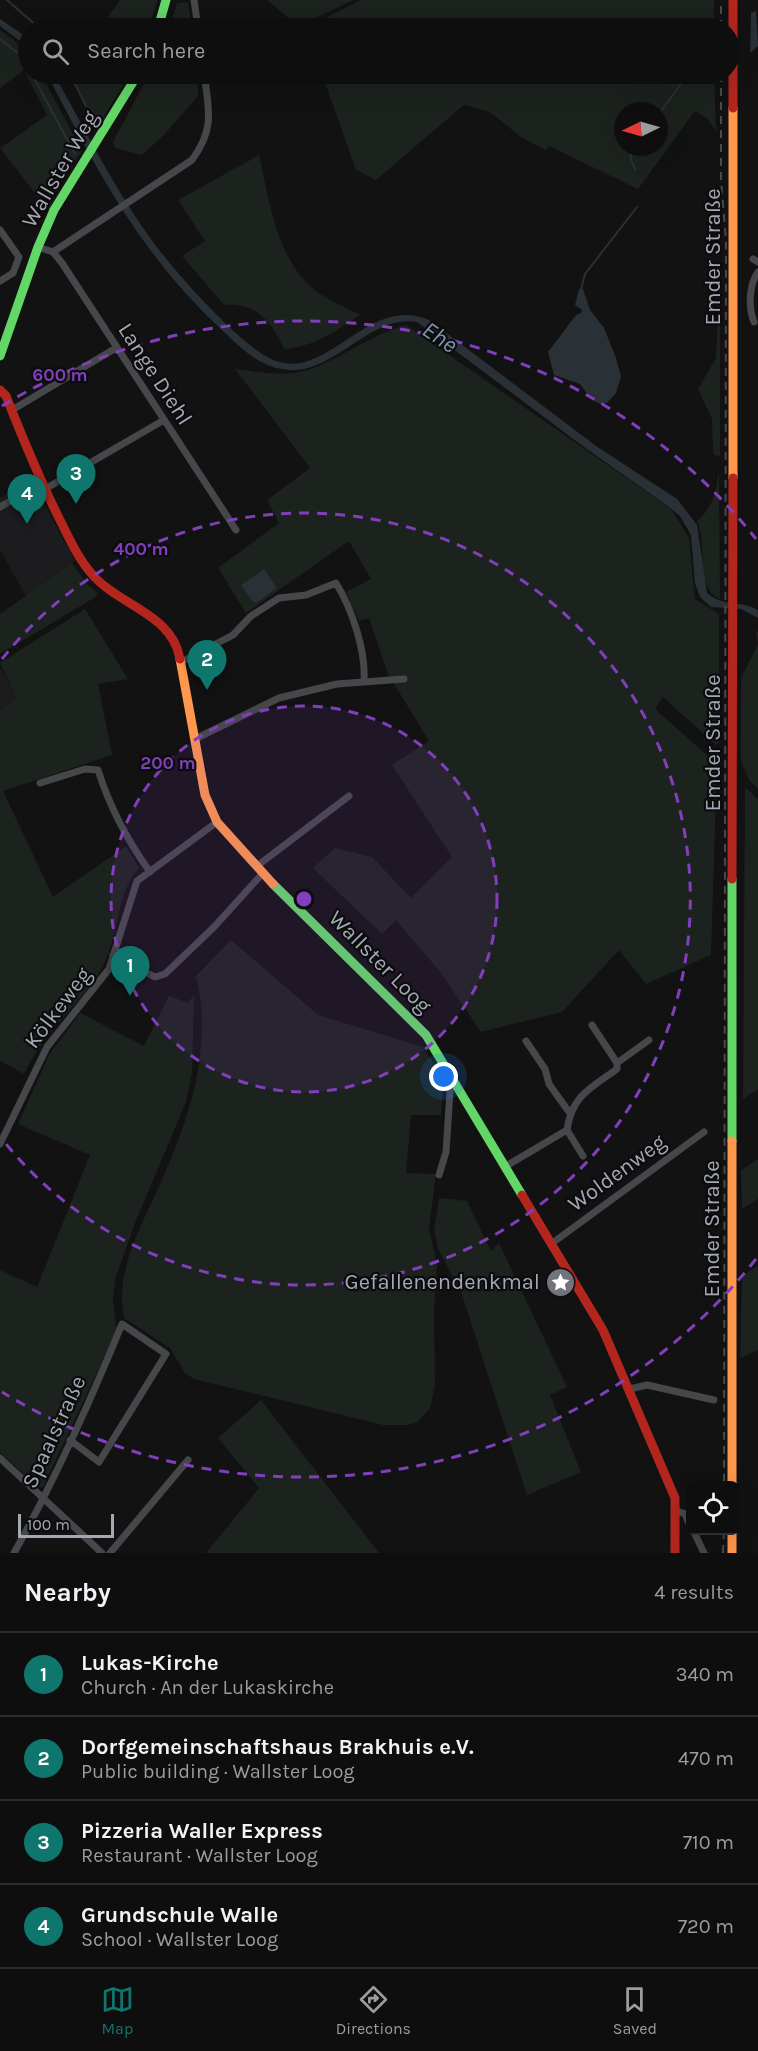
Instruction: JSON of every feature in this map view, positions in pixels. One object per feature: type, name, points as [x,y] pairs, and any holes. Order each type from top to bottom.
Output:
[{"type":"street","points":[[161,18],[166,0]]},
{"type":"street","points":[[195,0],[197,18]]},
{"type":"street","name":"Emder Straße","points":[[733,0],[733,18]]},
{"type":"street","name":"Wallster Weg","points":[[0,356],[3,340],[54,210],[132,84]]},
{"type":"street","points":[[38,247],[53,252],[183,168],[203,145],[209,124],[205,84]]},
{"type":"street","name":"Emder Straße","points":[[732,1481],[733,84]]},
{"type":"street","points":[[0,230],[19,257],[13,273],[0,281]]},
{"type":"street","name":"Lange Diehl","points":[[53,252],[236,530]]},
{"type":"street","points":[[754,322],[751,314],[751,282],[758,272]]},
{"type":"street","points":[[12,410],[116,348]]},
{"type":"street","name":"Wallster Loog","points":[[0,390],[12,410],[43,486],[81,561],[93,576],[114,593],[160,622],[178,646],[183,661],[205,795],[217,822],[260,870],[426,1035],[603,1330],[671,1487],[677,1511],[675,1553]]},
{"type":"street","points":[[0,507],[164,420]]},
{"type":"street","points":[[183,661],[233,635],[251,616],[279,598],[306,595],[336,583],[356,627],[364,659],[364,681]]},
{"type":"street","points":[[195,739],[279,698],[337,684],[404,679]]},
{"type":"street","points":[[40,783],[85,769],[98,770],[107,800],[128,841],[150,872]]},
{"type":"street","points":[[113,955],[155,977],[165,974],[214,927],[260,870],[349,796]]},
{"type":"street","name":"Kölkeweg","points":[[0,1144],[47,1047],[109,969],[137,881],[217,822]]},
{"type":"street","points":[[584,1156],[567,1130],[569,1112],[584,1091],[617,1069],[617,1063],[592,1025]]},
{"type":"street","points":[[617,1063],[649,1040]]},
{"type":"street","points":[[526,1041],[545,1069],[549,1084],[569,1112]]},
{"type":"street","points":[[439,1175],[446,1152],[451,1077]]},
{"type":"street","points":[[506,1166],[567,1130]]},
{"type":"street","name":"Woldenweg","points":[[551,1244],[704,1132]]},
{"type":"street","name":"Spaalstraße","points":[[14,1553],[43,1499],[122,1324],[166,1354],[99,1462],[70,1440]]},
{"type":"street","points":[[630,1389],[647,1385],[714,1400]]},
{"type":"street","points":[[0,1459],[102,1553]]},
{"type":"street","points":[[110,1553],[188,1460]]},
{"type":"street","points":[[677,1511],[686,1516]]},
{"type":"street","points":[[695,1535],[704,1553]]},
{"type":"street","points":[[732,1535],[732,1553]]},
{"type":"shaded area","points":[[120,0],[158,0],[152,18],[107,18]]},
{"type":"shaded area","points":[[267,0],[354,0],[315,18],[288,18]]},
{"type":"shaded area","points":[[361,0],[714,0],[713,18],[326,18]]},
{"type":"shaded area","points":[[188,2],[190,18],[173,18],[177,3]]},
{"type":"shaded area","points":[[0,30],[18,45],[18,74],[0,88]]},
{"type":"shaded area","points":[[31,84],[46,84],[82,151],[61,180],[49,211],[0,148],[47,115]]},
{"type":"shaded area","points":[[74,84],[124,84],[101,121],[95,122]]},
{"type":"shaded area","points":[[144,84],[198,84],[198,96],[164,135],[142,155],[115,148],[113,142]]},
{"type":"shaded area","points":[[326,84],[714,84],[716,131],[707,118],[695,111],[668,148],[668,102],[614,102],[614,156],[662,156],[638,189],[549,146],[546,150],[521,137],[490,112],[464,105],[376,180],[356,170]]},
{"type":"shaded area","points":[[259,155],[282,243],[299,274],[316,291],[360,315],[315,342],[295,348],[284,349],[268,322],[254,310],[235,305],[224,305],[182,256],[205,241],[178,200]]},
{"type":"shaded area","points":[[718,309],[720,309],[720,457],[713,454],[712,419],[698,389],[716,358]]},
{"type":"shaded area","points":[[406,325],[671,509],[689,538],[695,599],[719,614],[719,743],[715,744],[663,697],[655,709],[717,764],[711,955],[646,984],[619,950],[562,1012],[481,1032],[441,973],[396,920],[382,934],[313,868],[335,848],[372,857],[411,898],[452,857],[392,765],[429,741],[388,674],[369,618],[359,621],[346,592],[371,579],[349,541],[246,613],[218,568],[279,523],[267,500],[310,468],[235,369],[274,373],[304,371]]},
{"type":"shaded area","points":[[719,470],[720,599],[712,594],[704,576],[702,541],[697,521],[707,510],[713,498]]},
{"type":"shaded area","points":[[30,478],[75,561],[26,596],[0,550],[0,498]]},
{"type":"shaded area","points":[[72,563],[87,584],[98,593],[94,598],[0,654],[0,614]]},
{"type":"shaded area","points":[[85,609],[128,679],[98,684],[112,755],[3,791],[53,897],[126,846],[139,868],[125,891],[111,946],[100,971],[41,1045],[24,1074],[0,1061],[0,709],[17,699],[0,663]]},
{"type":"shaded area","points":[[758,644],[758,789],[749,780],[741,761],[741,678]]},
{"type":"shaded area","points":[[0,667],[18,699],[0,709]]},
{"type":"shaded area","points":[[745,787],[758,799],[758,1089],[743,1099]]},
{"type":"shaded area","points":[[231,940],[318,1015],[423,1047],[444,1079],[441,1115],[411,1115],[406,1173],[436,1174],[429,1229],[437,1265],[434,1310],[435,1386],[430,1408],[418,1422],[408,1425],[383,1425],[194,1379],[185,1373],[170,1348],[124,1318],[123,1280],[127,1262],[183,1127],[196,1078],[202,1027],[201,1002],[196,976]]},
{"type":"shaded area","points":[[194,995],[192,1073],[186,1102],[135,1223],[115,1279],[113,1300],[117,1330],[43,1487],[38,1487],[0,1452],[0,1270],[37,1287],[90,1155],[18,1124],[49,1055],[80,1013],[144,1046],[169,996],[188,1003]]},
{"type":"shaded area","points":[[758,1159],[758,1199],[742,1209],[741,1170]]},
{"type":"shaded area","points":[[439,1198],[467,1201],[491,1251],[499,1243],[567,1387],[550,1395],[581,1472],[527,1495],[462,1295],[438,1248],[434,1231]]},
{"type":"shaded area","points":[[758,1266],[758,1350],[740,1358],[742,1276]]},
{"type":"shaded area","points":[[261,1400],[379,1553],[206,1553],[259,1488],[218,1438]]},
{"type":"water","points":[[756,11],[758,46],[750,53],[751,13]]},
{"type":"water","points":[[0,19],[18,31],[18,40],[0,26]]},
{"type":"water","name":"Ehe","points":[[52,84],[59,84],[110,176],[158,249],[204,302],[255,349],[278,362],[301,363],[320,356],[380,321],[395,316],[412,315],[429,320],[596,446],[677,499],[697,525],[707,593],[719,600],[752,607],[758,610],[758,618],[741,609],[711,607],[700,597],[695,583],[691,535],[680,516],[417,322],[400,322],[385,326],[327,360],[312,367],[296,370],[274,368],[247,353],[194,302],[144,242],[84,145]]},
{"type":"water","points":[[579,289],[583,289],[590,310],[604,328],[621,377],[616,393],[607,403],[600,404],[591,399],[580,384],[554,375],[548,352],[576,315],[581,313],[582,310],[575,305]]},
{"type":"water","points":[[264,569],[277,588],[258,602],[253,602],[241,585]]},
{"type":"waterway","points":[[7,0],[28,18]]},
{"type":"waterway","points":[[0,39],[18,53]]},
{"type":"waterway","points":[[37,84],[75,154]]},
{"type":"waterway","points":[[75,84],[86,106]]},
{"type":"waterway","points":[[668,102],[681,84]]},
{"type":"waterway","points":[[631,156],[635,169]]},
{"type":"waterway","points":[[581,289],[585,274],[637,207]]},
{"type":"railway","points":[[721,0],[721,18]]},
{"type":"railway","points":[[721,84],[721,180],[726,241],[724,1481]]},
{"type":"railway","points":[[723,1553],[724,1535]]},
{"type":"traffic: fast","points":[[161,18],[166,0]]},
{"type":"traffic: fast","points":[[0,356],[38,247],[54,210],[132,84]]},
{"type":"traffic: fast","points":[[732,879],[732,1141]]},
{"type":"traffic: fast","points":[[273,884],[426,1035],[522,1195]]},
{"type":"traffic: slow","points":[[733,108],[733,478]]},
{"type":"traffic: slow","points":[[180,659],[205,795],[217,822],[273,884]]},
{"type":"traffic: slow","points":[[732,1141],[732,1481]]},
{"type":"traffic: slow","points":[[732,1535],[732,1553]]},
{"type":"traffic: jam","points":[[733,0],[733,18]]},
{"type":"traffic: jam","points":[[733,84],[733,108]]},
{"type":"traffic: jam","points":[[0,390],[6,396],[46,491],[82,561],[102,584],[143,611],[167,631],[175,643],[180,659]]},
{"type":"traffic: jam","points":[[732,879],[733,478]]},
{"type":"traffic: jam","points":[[522,1195],[603,1330],[675,1498],[675,1553]]},
{"type":"place","name":"Pizzeria Waller Express","points":[[76,504]]},
{"type":"place","name":"Grundschule Walle","points":[[27,524]]},
{"type":"place","name":"Dorfgemeinschaftshaus Brakhuis e.V.","points":[[207,690]]},
{"type":"place","name":"Lukas-Kirche","points":[[130,996]]},
{"type":"place","name":"Gefallenendenkmal","points":[[561,1282]]}]
